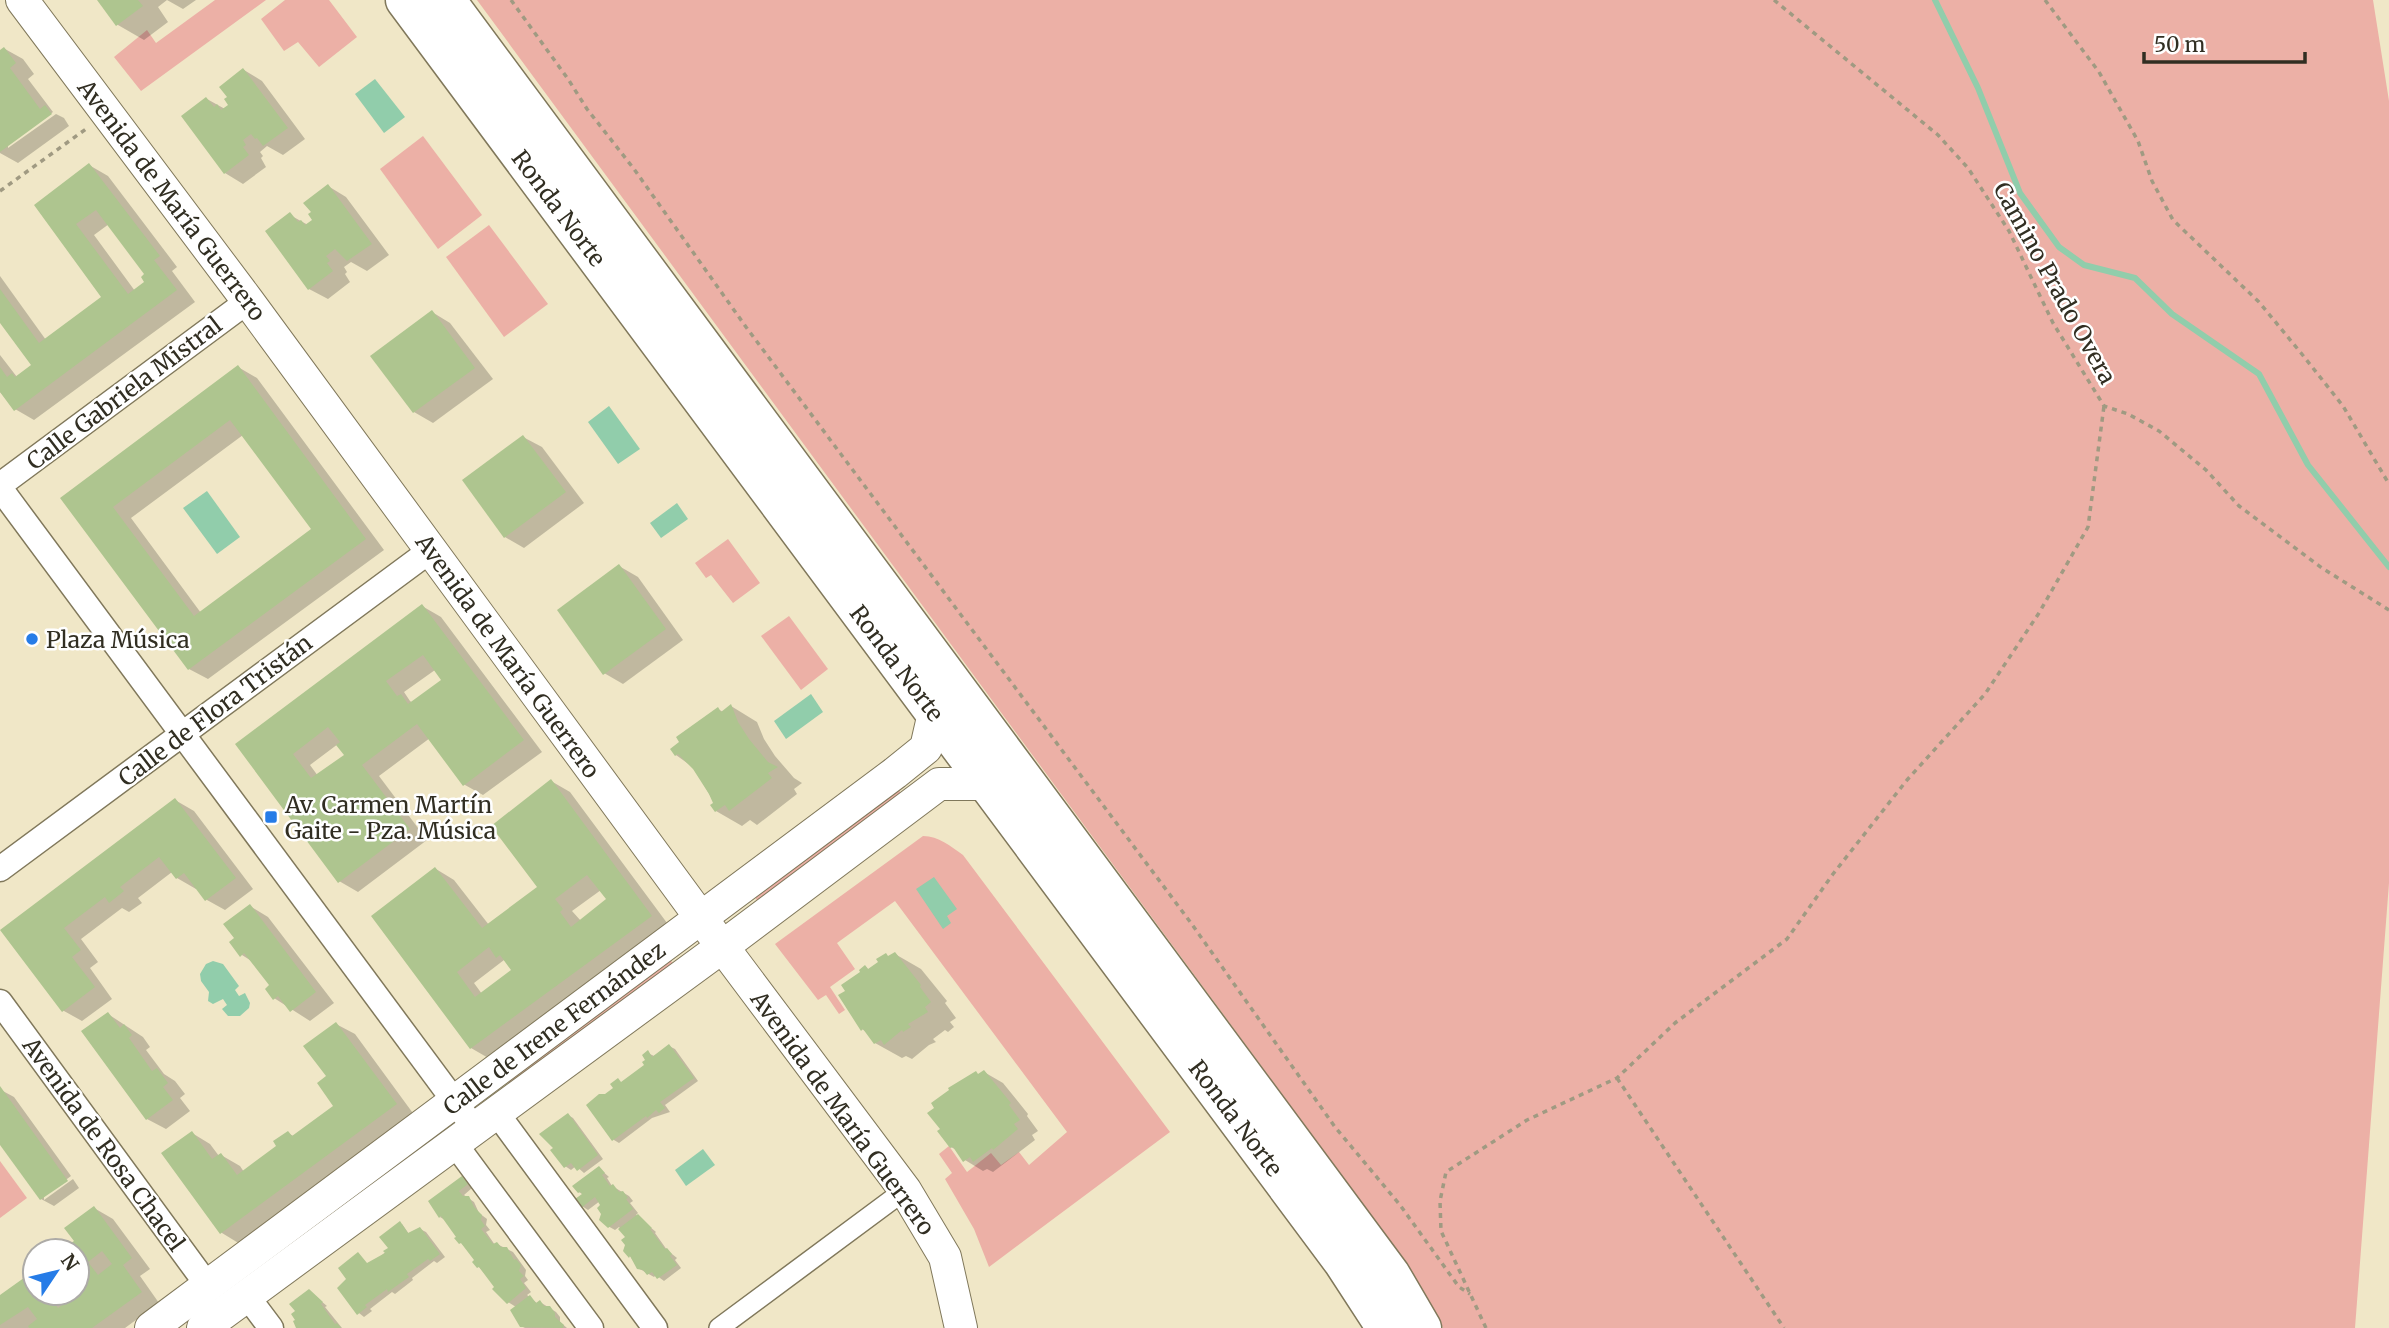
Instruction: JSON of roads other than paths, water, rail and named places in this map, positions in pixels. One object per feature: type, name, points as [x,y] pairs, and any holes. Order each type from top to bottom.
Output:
[{"type":"main road","name":"Ronda Norte","points":[[405,0],[1343,1262],[1385,1328]]},
{"type":"main road","name":"Ronda Norte","points":[[446,0],[1391,1275],[1422,1328]]},
{"type":"street","name":"Avenida de María Guerrero","points":[[22,0],[248,301],[722,947],[905,1190],[945,1257],[961,1328]]},
{"type":"street","name":"Calle Gabriela Mistral","points":[[0,487],[248,301]]},
{"type":"street","points":[[0,487],[475,1128],[655,1328]]},
{"type":"street","name":"Calle de Flora Tristán","points":[[0,869],[431,550]]},
{"type":"street","name":"Calle de Irene Fernández","points":[[151,1328],[926,748],[934,713]]},
{"type":"street","name":"Calle de Irene Fernández","points":[[203,1328],[722,947],[939,783],[987,784]]},
{"type":"street","name":"Avenida de Rosa Chacel","points":[[0,1002],[208,1286]]},
{"type":"street","points":[[475,1128],[591,1328]]},
{"type":"street","points":[[719,1328],[905,1190]]},
{"type":"street","points":[[247,1296],[271,1328]]},
{"type":"waterway","points":[[1935,0],[1978,88],[2020,193],[2059,247],[2084,265],[2135,278],[2172,314],[2259,374],[2308,465],[2389,567]]},
{"type":"place","name":"Plaza Música","points":[[32,639]]},
{"type":"place","name":"Av. Carmen Martín Gaite - Pza. Música","points":[[271,817]]}]
